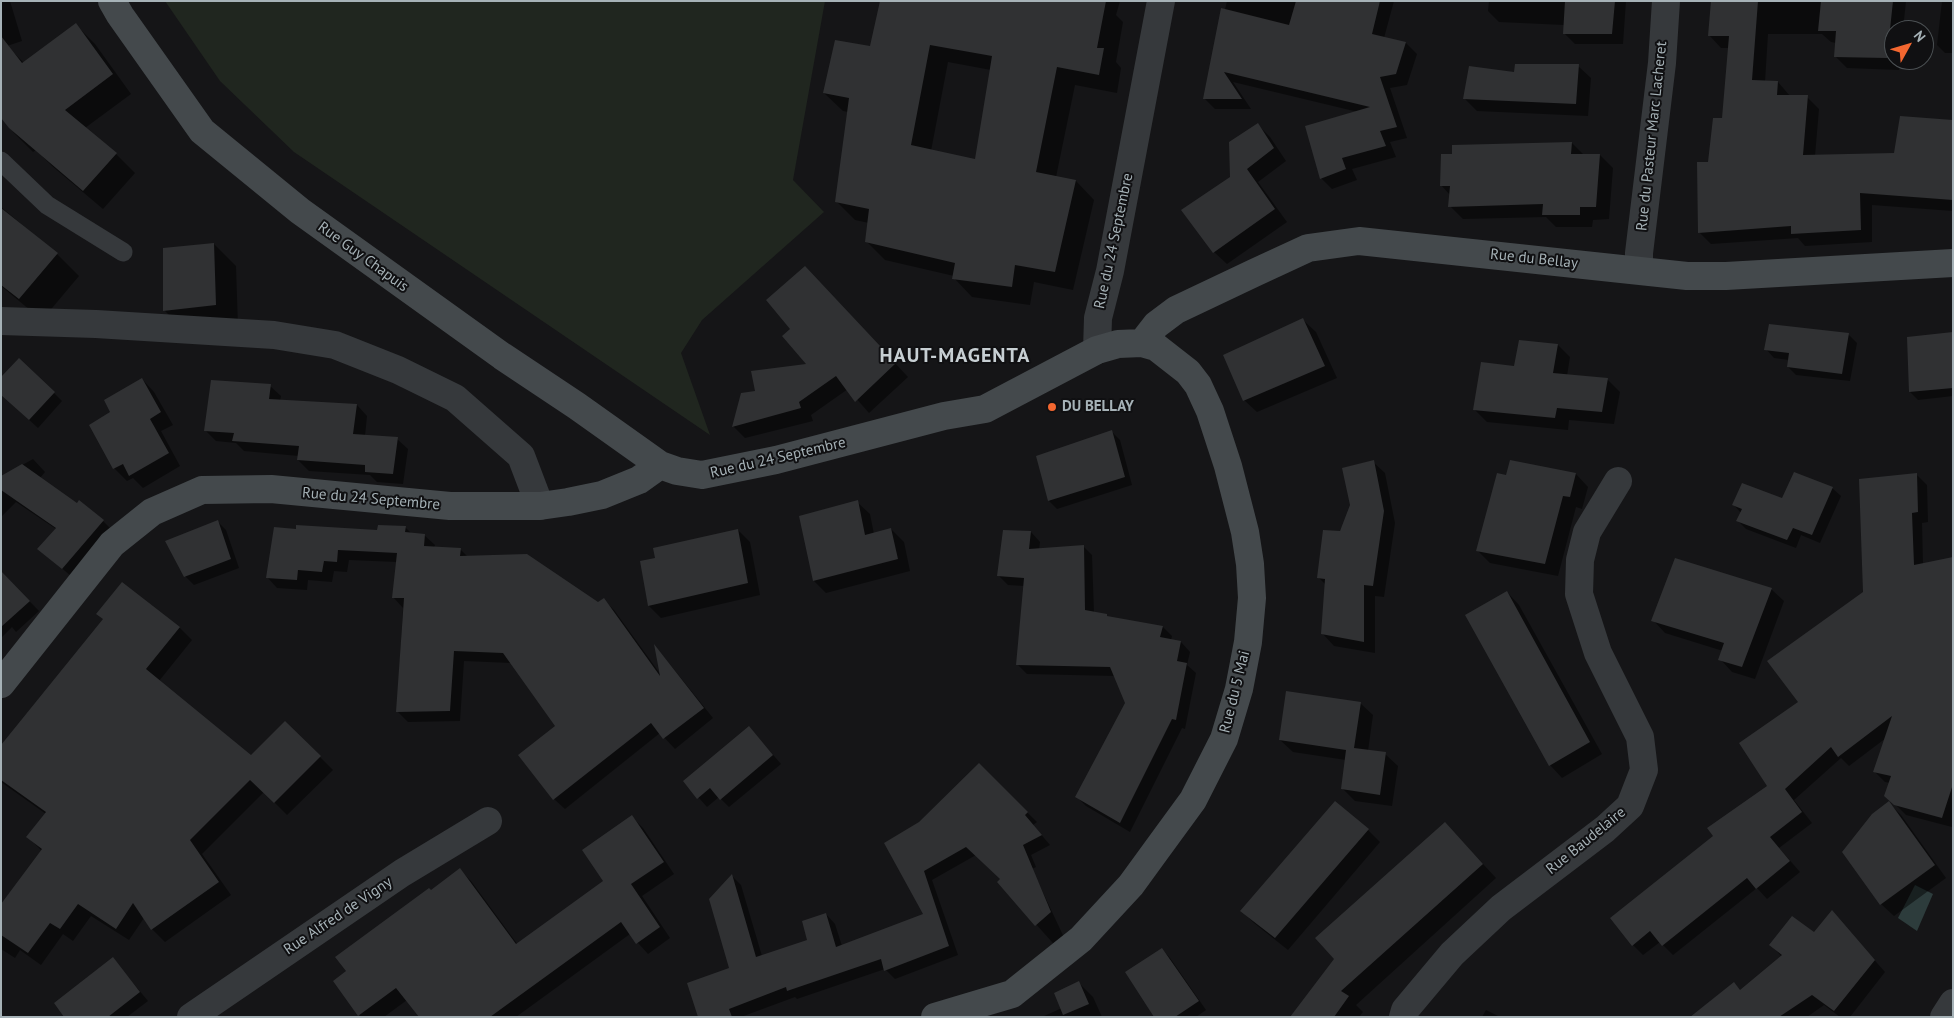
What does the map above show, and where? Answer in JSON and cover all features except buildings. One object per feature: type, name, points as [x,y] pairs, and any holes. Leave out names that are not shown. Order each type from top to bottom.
[{"type":"main road","name":"Rue Guy Chapuis","points":[[112,1],[202,131],[300,211],[502,356],[660,464]]},
{"type":"main road","name":"Rue du Bellay","points":[[1142,342],[1156,325],[1176,310],[1308,248],[1359,241],[1687,276],[1726,276],[1953,263]]},
{"type":"main road","points":[[1097,350],[1118,344],[1142,342]]},
{"type":"main road","name":"Rue du 5 Mai","points":[[935,1017],[1012,994],[1081,939],[1119,899],[1136,879],[1193,800],[1224,739],[1240,689],[1248,642],[1252,598],[1250,564],[1245,532],[1228,466],[1210,411],[1198,385],[1188,372],[1166,354],[1156,347],[1142,342]]},
{"type":"main road","name":"Rue du 24 Septembre","points":[[1,684],[112,544],[152,512],[202,490],[272,489],[450,506],[540,506],[568,502],[602,494],[639,480],[660,464],[677,472],[702,475],[795,455],[944,416],[985,409],[1097,350]]},
{"type":"street","name":"Rue du 24 Septembre","points":[[1097,350],[1098,318],[1110,271],[1161,1]]},
{"type":"street","name":"Rue du Pasteur Marc Lacheret","points":[[1639,270],[1640,244],[1662,63],[1666,1]]},
{"type":"street","points":[[1,321],[96,324],[274,335],[335,344],[398,370],[455,398],[521,456],[540,506]]},
{"type":"street","name":"Rue Baudelaire","points":[[1403,1017],[1405,1010],[1452,954],[1494,914],[1605,829],[1630,806],[1644,770],[1640,737],[1598,653],[1579,594],[1580,560],[1586,532],[1618,481]]},
{"type":"street","name":"Rue Alfred de Vigny","points":[[191,1017],[402,873],[488,821]]},
{"type":"street","points":[[1944,1017],[1953,1003]]},
{"type":"lane","points":[[1,162],[47,205],[123,252]]},
{"type":"shaded area","points":[[165,1],[825,1],[793,180],[824,212],[702,320],[681,353],[710,435],[294,152],[220,81]]},
{"type":"shaded area","points":[[1915,885],[1933,894],[1917,931],[1898,918]]},
{"type":"place","name":"DU BELLAY","points":[[1052,407]]},
{"type":"district","name":"HAUT-MAGENTA","points":[[955,356]]}]
